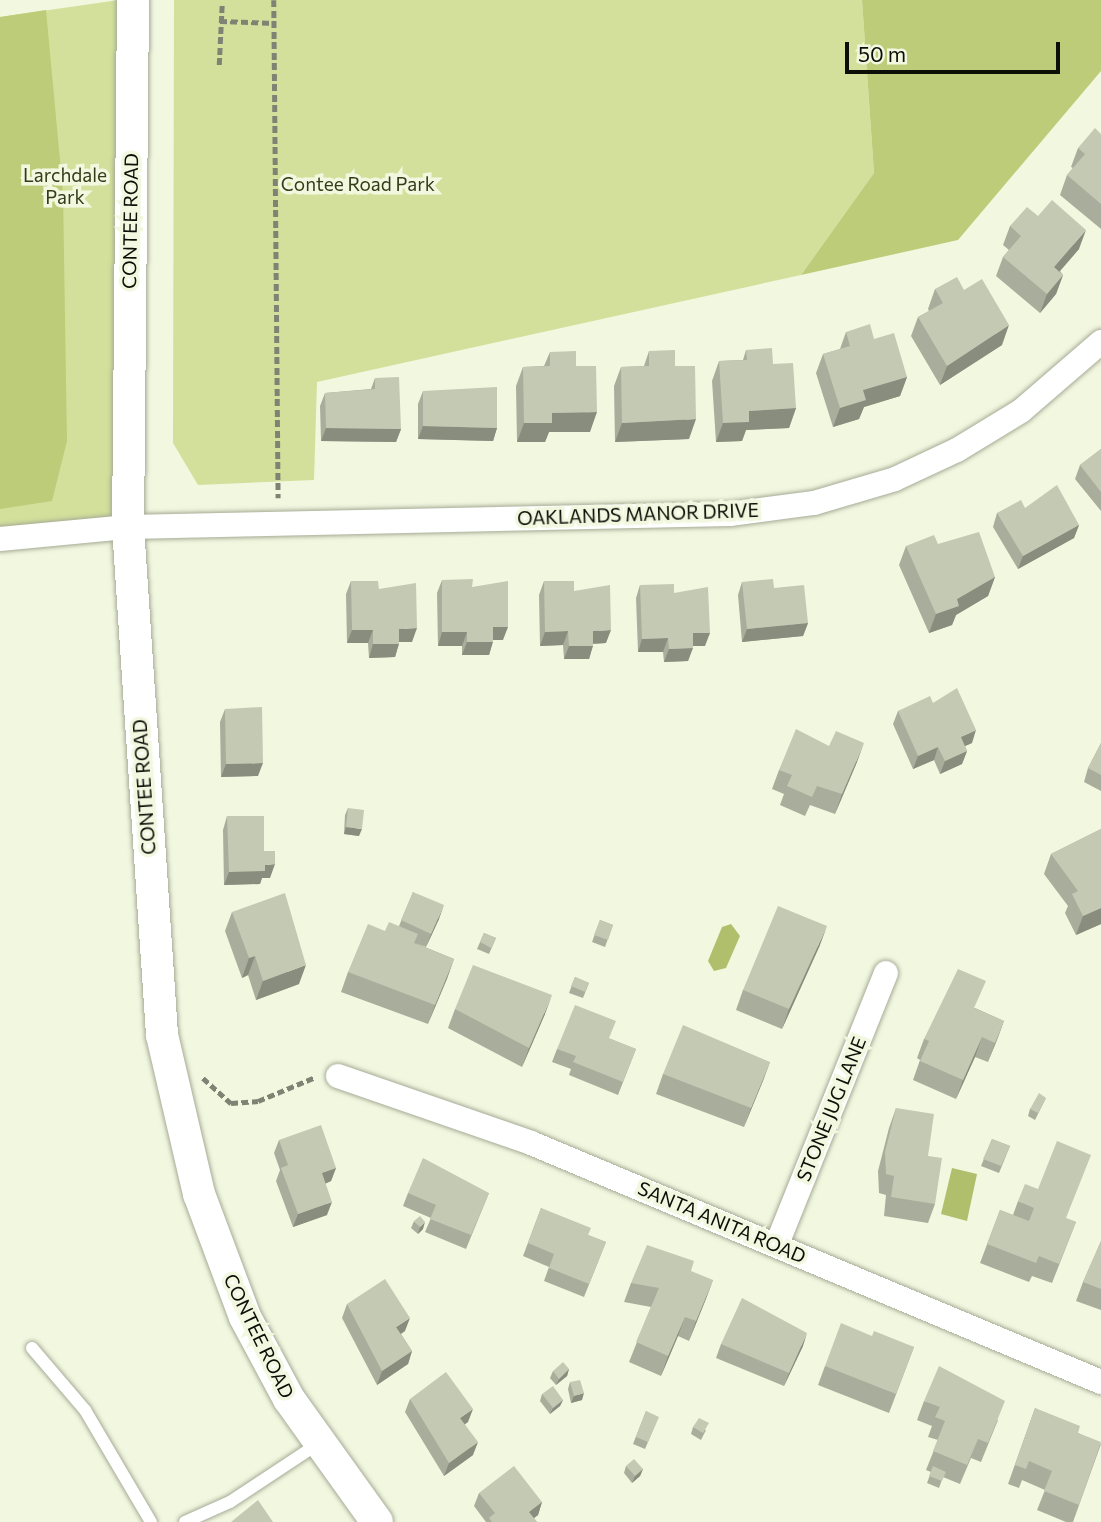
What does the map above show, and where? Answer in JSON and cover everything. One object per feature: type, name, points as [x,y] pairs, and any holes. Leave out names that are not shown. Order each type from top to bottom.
[{"type":"street","name":"CONTEE ROAD","points":[[133,0],[128,527],[153,968],[173,1097],[230,1282],[264,1355],[319,1443],[377,1522]]},
{"type":"street","name":"OAKLANDS MANOR DRIVE","points":[[0,539],[128,527],[730,513],[814,503],[895,479],[957,450],[1021,411],[1101,342]]},
{"type":"street","name":"STONE JUG LANE","points":[[776,1244],[886,973]]},
{"type":"street","name":"SANTA ANITA ROAD","points":[[338,1076],[467,1118],[776,1244],[1101,1382]]},
{"type":"lane","points":[[32,1348],[85,1410],[151,1522]]},
{"type":"lane","points":[[185,1522],[230,1502],[319,1443]]},
{"type":"path","points":[[274,0],[278,524]]},
{"type":"path","points":[[219,65],[222,4]]},
{"type":"path","points":[[220,21],[274,23]]},
{"type":"path","points":[[198,1073],[231,1103],[258,1101],[316,1076],[338,1076]]},
{"type":"green space","name":"Larchdale Park","points":[[119,0],[128,527],[0,539],[0,17]]},
{"type":"green space","name":"Contee Road Park","points":[[174,0],[862,0],[874,173],[801,275],[317,382],[314,480],[198,485],[173,443]]},
{"type":"shaded area","points":[[862,0],[1101,0],[1101,71],[958,240],[801,275],[874,173]]},
{"type":"shaded area","points":[[46,10],[63,192],[67,441],[52,501],[0,509],[0,17]]},
{"type":"shaded area","points":[[731,924],[740,936],[726,968],[714,971],[708,961],[722,927]]},
{"type":"shaded area","points":[[952,1168],[977,1174],[967,1221],[941,1214]]},
{"type":"building","points":[[1095,128],[1101,134],[1101,204],[1067,175],[1085,154],[1078,148]]},
{"type":"building","points":[[1052,200],[1086,230],[1054,267],[1063,275],[1047,294],[1003,257],[1021,236],[1010,226],[1027,207],[1038,216]]},
{"type":"building","points":[[957,277],[964,290],[982,279],[1009,325],[947,366],[918,317],[943,303],[935,289]]},
{"type":"building","points":[[870,324],[874,339],[894,333],[907,377],[863,390],[866,400],[840,408],[823,354],[850,346],[846,332]]},
{"type":"building","points":[[772,348],[773,364],[793,363],[796,408],[749,411],[749,422],[723,423],[719,361],[747,360],[746,350]]},
{"type":"building","points":[[675,350],[675,366],[695,366],[696,419],[622,423],[621,367],[649,366],[649,351]]},
{"type":"building","points":[[576,351],[576,366],[596,366],[597,412],[552,413],[552,423],[524,423],[523,367],[550,366],[550,352]]},
{"type":"building","points":[[399,377],[401,429],[326,428],[325,393],[375,389],[375,378]]},
{"type":"building","points":[[497,387],[497,428],[423,426],[423,391]]},
{"type":"building","points":[[1101,449],[1101,492],[1080,465]]},
{"type":"building","points":[[1057,485],[1079,525],[1023,556],[997,513],[1021,500],[1025,508]]},
{"type":"building","points":[[979,532],[995,577],[957,599],[959,606],[936,614],[906,546],[934,535],[938,544]]},
{"type":"building","points":[[473,579],[472,587],[508,581],[508,627],[493,627],[493,642],[467,642],[467,632],[442,632],[442,580]]},
{"type":"building","points":[[773,579],[774,588],[804,585],[808,623],[747,629],[742,582]]},
{"type":"building","points":[[351,581],[378,581],[379,589],[416,583],[417,628],[399,629],[399,644],[373,644],[373,630],[352,630]]},
{"type":"building","points":[[544,581],[574,581],[574,591],[610,585],[611,630],[593,631],[593,646],[569,646],[568,631],[545,632]]},
{"type":"building","points":[[674,584],[674,593],[708,587],[710,633],[693,633],[693,648],[669,649],[668,638],[642,639],[640,585]]},
{"type":"building","points":[[957,688],[976,730],[961,737],[967,751],[945,761],[938,747],[918,756],[898,711],[930,696],[933,703]]},
{"type":"building","points":[[262,707],[263,763],[226,764],[225,709]]},
{"type":"building","points":[[796,729],[829,746],[836,731],[864,743],[842,794],[817,786],[812,797],[787,786],[792,775],[779,770]]},
{"type":"building","points":[[1101,743],[1101,775],[1088,768]]},
{"type":"building","points":[[348,808],[364,810],[362,829],[346,827]]},
{"type":"building","points":[[227,816],[264,816],[264,851],[275,851],[275,864],[265,865],[265,871],[229,872]]},
{"type":"building","points":[[1101,829],[1101,908],[1083,916],[1072,894],[1078,891],[1051,854]]},
{"type":"building","points":[[413,892],[444,905],[431,934],[401,920]]},
{"type":"building","points":[[285,893],[306,965],[263,981],[255,956],[249,958],[232,912]]},
{"type":"building","points":[[778,906],[827,926],[789,1009],[743,990]]},
{"type":"building","points":[[600,920],[613,925],[608,940],[594,935]]},
{"type":"building","points":[[389,922],[418,934],[414,943],[454,959],[435,1005],[348,972],[368,924],[385,931]]},
{"type":"building","points":[[484,933],[496,938],[491,948],[480,942]]},
{"type":"building","points":[[473,965],[552,995],[529,1048],[455,1009]]},
{"type":"building","points":[[958,969],[986,981],[974,1008],[1004,1021],[995,1043],[982,1037],[963,1080],[920,1061],[929,1041],[924,1039]]},
{"type":"building","points":[[575,977],[589,983],[585,992],[571,986]]},
{"type":"building","points":[[575,1005],[616,1021],[609,1038],[636,1049],[623,1082],[573,1062],[576,1056],[557,1049]]},
{"type":"building","points":[[683,1025],[770,1062],[751,1108],[663,1074]]},
{"type":"building","points":[[1039,1093],[1046,1098],[1038,1113],[1030,1109]]},
{"type":"building","points":[[896,1108],[934,1114],[928,1156],[942,1158],[935,1204],[891,1197],[894,1176],[886,1174],[885,1152]]},
{"type":"building","points":[[321,1125],[336,1168],[322,1173],[332,1202],[298,1214],[281,1168],[288,1165],[279,1140]]},
{"type":"building","points":[[992,1139],[1010,1146],[1001,1166],[983,1159]]},
{"type":"building","points":[[1057,1141],[1091,1155],[1066,1218],[1076,1222],[1059,1264],[1039,1256],[1036,1263],[987,1244],[1000,1210],[1029,1221],[1034,1208],[1018,1201],[1025,1184],[1038,1189]]},
{"type":"building","points":[[423,1158],[489,1193],[471,1235],[430,1219],[436,1205],[408,1193]]},
{"type":"building","points":[[541,1208],[591,1228],[588,1235],[606,1242],[589,1284],[549,1268],[554,1254],[528,1243]]},
{"type":"building","points":[[420,1216],[425,1222],[420,1227],[414,1221]]},
{"type":"building","points":[[1101,1241],[1101,1289],[1083,1282]]},
{"type":"building","points":[[647,1245],[694,1261],[691,1271],[713,1280],[696,1321],[685,1317],[668,1356],[636,1342],[659,1288],[631,1283]]},
{"type":"building","points":[[385,1279],[410,1318],[396,1327],[412,1351],[382,1371],[347,1304]]},
{"type":"building","points":[[742,1298],[807,1333],[789,1373],[721,1344]]},
{"type":"building","points":[[841,1323],[872,1336],[874,1331],[914,1347],[896,1394],[825,1366]]},
{"type":"building","points":[[563,1362],[569,1369],[559,1379],[553,1371]]},
{"type":"building","points":[[939,1366],[1005,1401],[988,1443],[978,1439],[967,1465],[933,1451],[945,1421],[935,1417],[940,1407],[924,1401]]},
{"type":"building","points":[[446,1372],[473,1409],[460,1418],[478,1442],[449,1463],[410,1399]]},
{"type":"building","points":[[580,1380],[584,1393],[574,1396],[570,1382]]},
{"type":"building","points":[[553,1386],[563,1400],[553,1408],[542,1394]]},
{"type":"building","points":[[1035,1408],[1080,1426],[1078,1433],[1101,1442],[1079,1505],[1044,1491],[1052,1471],[1029,1461],[1026,1469],[1015,1465]]},
{"type":"building","points":[[646,1411],[659,1417],[648,1442],[636,1437]]},
{"type":"building","points":[[699,1418],[709,1423],[703,1433],[693,1427]]},
{"type":"building","points":[[634,1459],[643,1469],[635,1476],[626,1466]]},
{"type":"building","points":[[514,1466],[542,1502],[529,1512],[537,1522],[492,1522],[489,1518],[495,1513],[479,1493]]},
{"type":"building","points":[[933,1466],[946,1472],[942,1481],[929,1476]]},
{"type":"building","points":[[258,1500],[273,1522],[231,1522]]}]
